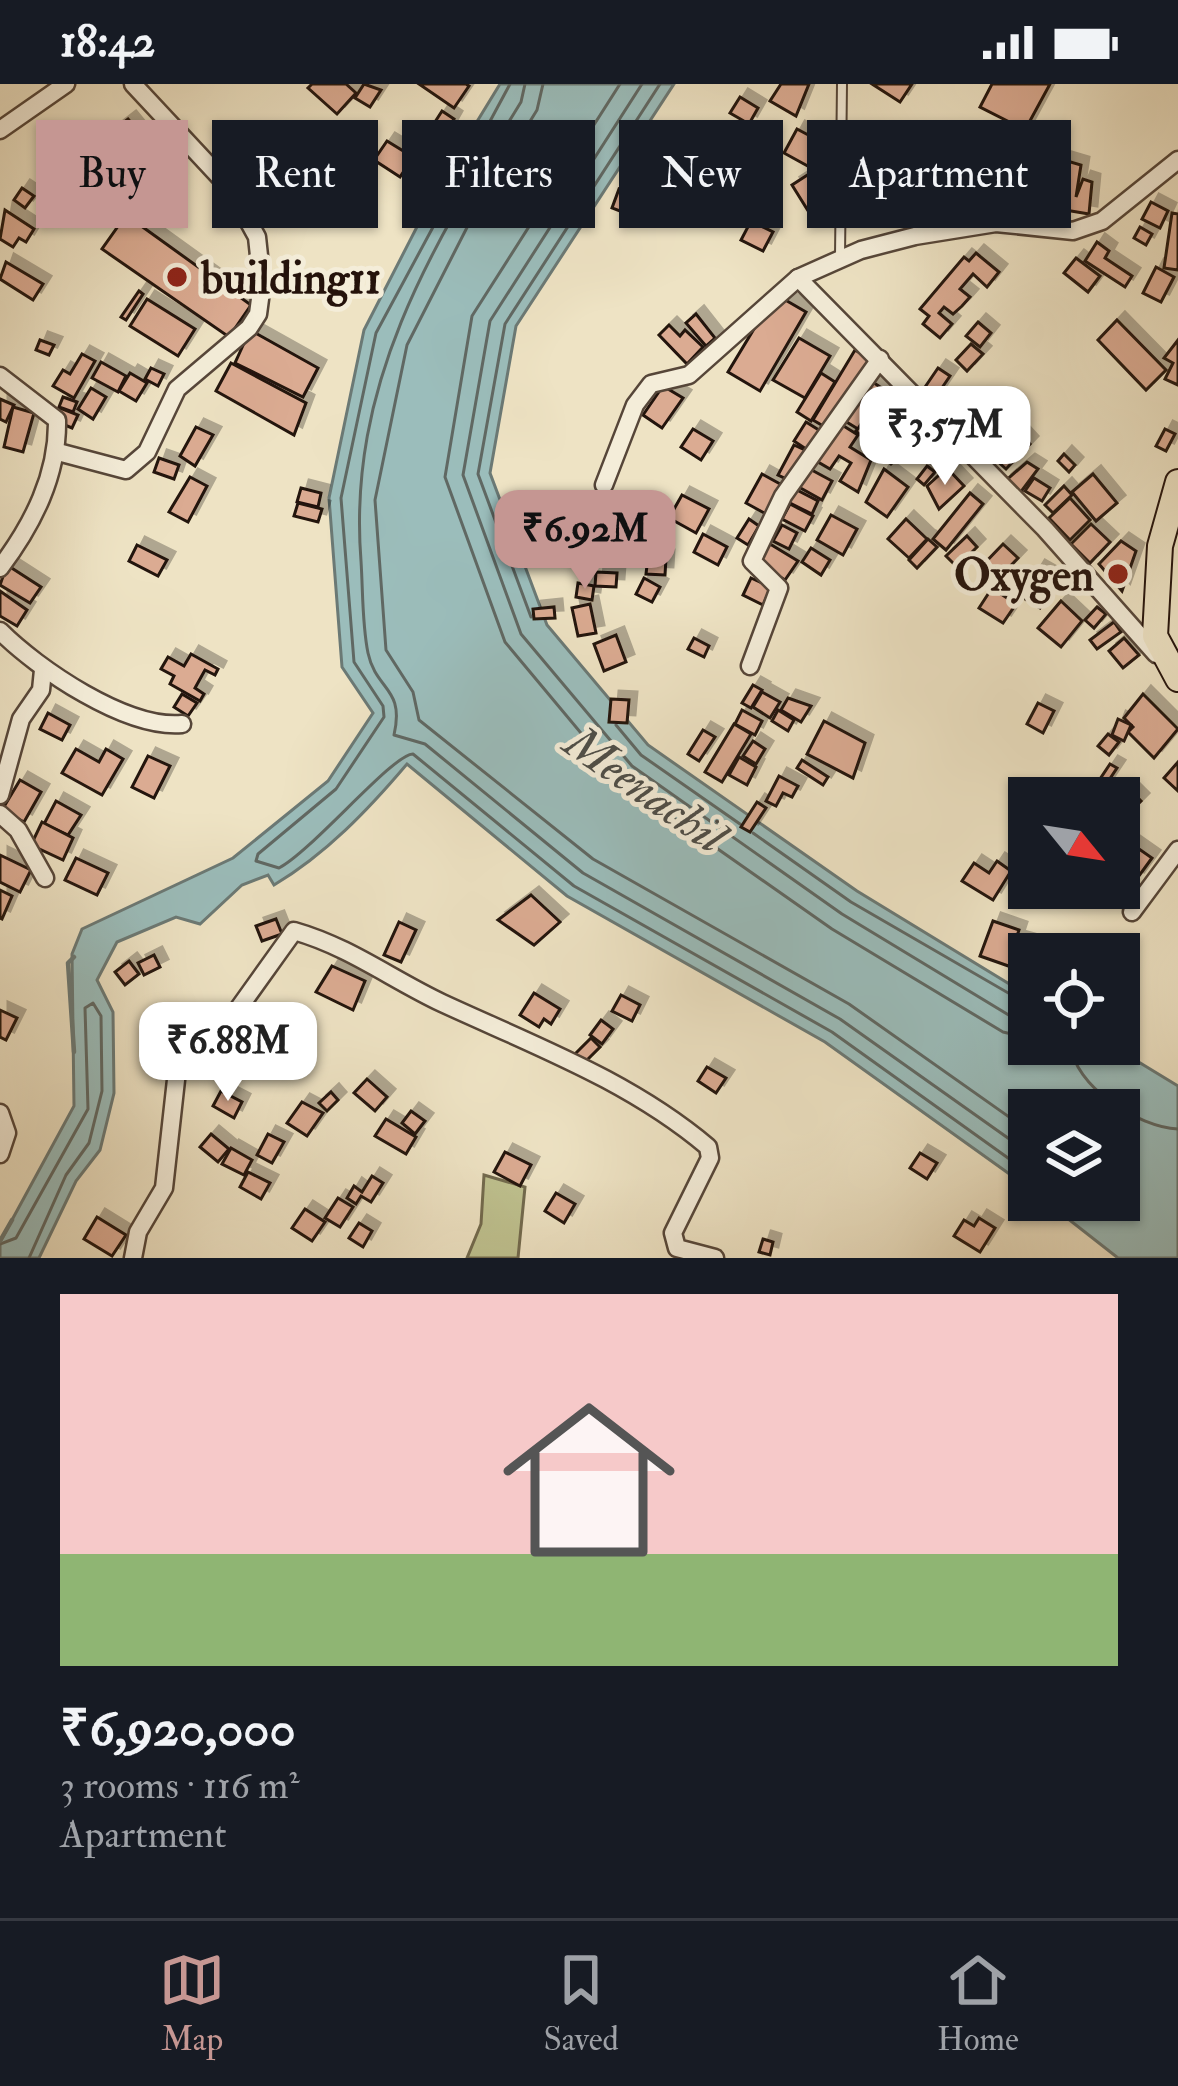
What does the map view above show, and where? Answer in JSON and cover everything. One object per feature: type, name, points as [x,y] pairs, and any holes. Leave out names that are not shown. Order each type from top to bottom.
[{"type":"main road","points":[[1177,678],[1155,636],[1178,482]]},
{"type":"street","points":[[0,130],[66,84]]},
{"type":"street","points":[[58,452],[126,470],[147,452],[177,389],[249,328],[261,301],[257,237],[230,188],[133,84]]},
{"type":"street","points":[[604,485],[635,405],[651,384],[688,375],[798,278],[840,258],[915,236],[996,223],[1073,231],[1102,221],[1178,160]]},
{"type":"street","points":[[798,278],[1045,529],[1177,678]]},
{"type":"street","points":[[749,666],[779,588],[752,561],[783,496],[880,358]]},
{"type":"street","points":[[0,376],[57,420],[58,452],[40,505],[0,568]]},
{"type":"street","points":[[0,631],[43,670],[119,709],[164,726],[182,724]]},
{"type":"street","points":[[0,795],[21,719],[41,690],[43,670]]},
{"type":"street","points":[[0,814],[18,830],[45,878]]},
{"type":"street","points":[[1132,912],[1178,850]]},
{"type":"street","points":[[134,1258],[138,1232],[164,1188],[177,1072],[236,1012],[294,932],[342,945],[438,1001],[656,1102],[708,1147],[710,1157],[673,1233],[677,1248],[715,1258]]},
{"type":"street","points":[[0,1114],[7,1133],[0,1154]]},
{"type":"lane","points":[[840,258],[842,84]]},
{"type":"green space","points":[[484,1175],[525,1187],[518,1258],[467,1258],[481,1224]]},
{"type":"water","points":[[500,84],[674,84],[650,120],[619,120],[619,168],[595,205],[595,120],[478,120]]},
{"type":"water","name":"Meenachil","points":[[416,228],[580,228],[516,326],[490,473],[547,625],[648,745],[857,891],[1008,983],[1008,1065],[1140,1063],[1178,1086],[1178,1258],[1118,1258],[1071,1221],[1140,1221],[1140,1089],[1008,1089],[1008,1173],[825,1042],[567,896],[407,764],[345,830],[274,885],[268,875],[242,885],[200,924],[176,917],[117,942],[97,980],[113,1012],[114,1093],[100,1150],[76,1181],[39,1258],[0,1258],[0,1242],[74,1106],[72,954],[82,929],[233,858],[328,781],[373,713],[342,667],[329,498],[364,330]]},
{"type":"building","points":[[346,84],[356,93],[337,114],[308,88]]},
{"type":"building","points":[[364,84],[381,90],[370,107],[355,98]]},
{"type":"building","points":[[419,84],[466,84],[469,86],[454,108]]},
{"type":"building","points":[[781,84],[809,84],[796,116],[770,101]]},
{"type":"building","points":[[872,84],[912,84],[900,102]]},
{"type":"building","points":[[992,84],[1050,84],[1030,120],[1005,120],[980,107]]},
{"type":"building","points":[[740,97],[758,108],[751,120],[730,113]]},
{"type":"building","points":[[797,129],[807,134],[807,166],[784,153]]},
{"type":"building","points":[[387,141],[402,150],[400,177],[378,163]]},
{"type":"building","points":[[1071,162],[1081,165],[1076,197],[1083,179],[1092,182],[1089,214],[1071,211]]},
{"type":"building","points":[[807,175],[807,209],[792,185]]},
{"type":"building","points":[[22,188],[34,196],[25,208],[14,200]]},
{"type":"building","points":[[1151,202],[1168,211],[1160,228],[1142,219]]},
{"type":"building","points":[[5,210],[34,229],[26,242],[19,238],[13,247],[0,239]]},
{"type":"building","points":[[1172,213],[1178,214],[1178,270],[1164,268]]},
{"type":"building","points":[[1140,227],[1152,234],[1146,245],[1134,238]]},
{"type":"building","name":"building11","points":[[117,228],[144,228],[251,305],[229,337],[102,249]]},
{"type":"building","points":[[747,228],[773,232],[763,251],[741,240]]},
{"type":"building","points":[[1097,242],[1109,251],[1105,258],[1132,276],[1125,287],[1085,261]]},
{"type":"building","points":[[976,253],[999,272],[987,287],[973,274],[960,289],[970,297],[953,314],[944,307],[939,313],[952,324],[940,338],[923,324],[929,316],[920,309],[964,257],[969,261]]},
{"type":"building","points":[[1076,258],[1100,276],[1088,292],[1064,273]]},
{"type":"building","points":[[6,262],[43,284],[33,300],[0,279]]},
{"type":"building","points":[[1156,267],[1174,277],[1161,302],[1143,293]]},
{"type":"building","points":[[139,291],[143,294],[126,320],[121,317]]},
{"type":"building","points":[[775,294],[806,312],[760,391],[728,372]]},
{"type":"building","points":[[147,299],[195,329],[178,356],[130,326]]},
{"type":"building","points":[[696,314],[715,338],[706,346],[686,323]]},
{"type":"building","points":[[1117,320],[1166,370],[1146,390],[1098,340]]},
{"type":"building","points":[[978,322],[991,333],[980,347],[966,336]]},
{"type":"building","points":[[669,325],[680,336],[685,330],[703,347],[687,364],[659,335]]},
{"type":"building","points":[[250,330],[318,368],[303,397],[235,363]]},
{"type":"building","points":[[799,338],[830,356],[805,398],[773,380]]},
{"type":"building","points":[[40,340],[54,345],[49,355],[36,350]]},
{"type":"building","points":[[1178,340],[1178,385],[1165,379],[1173,363],[1164,358]]},
{"type":"building","points":[[971,344],[983,354],[967,371],[956,360]]},
{"type":"building","points":[[855,350],[872,360],[830,430],[813,420]]},
{"type":"building","points":[[82,354],[95,361],[74,398],[53,386],[63,370],[70,374]]},
{"type":"building","points":[[101,362],[126,376],[118,392],[92,378]]},
{"type":"building","points":[[231,363],[306,403],[294,435],[216,391]]},
{"type":"building","points":[[151,368],[164,374],[158,386],[145,379]]},
{"type":"building","points":[[938,368],[950,376],[935,398],[923,390]]},
{"type":"building","points":[[130,373],[147,383],[136,401],[119,391]]},
{"type":"building","points":[[821,373],[835,382],[811,421],[797,412]]},
{"type":"building","points":[[871,381],[897,398],[882,421],[868,412],[858,429],[845,421]]},
{"type":"building","points":[[663,386],[683,398],[662,428],[643,415]]},
{"type":"building","points":[[91,388],[106,397],[93,419],[78,409]]},
{"type":"building","points":[[63,397],[77,402],[73,412],[59,407]]},
{"type":"building","points":[[0,399],[14,405],[6,422],[0,419]]},
{"type":"building","points":[[13,407],[34,413],[23,452],[4,447]]},
{"type":"building","points":[[60,408],[78,415],[72,428],[55,421]]},
{"type":"building","points":[[903,418],[920,435],[891,464],[874,447]]},
{"type":"building","points":[[806,422],[822,432],[809,451],[794,441]]},
{"type":"building","points":[[864,422],[874,430],[866,440],[856,431]]},
{"type":"building","points":[[842,425],[858,435],[850,447],[871,460],[858,492],[840,481],[851,463],[839,456],[830,469],[813,459]]},
{"type":"building","points":[[196,427],[213,435],[195,466],[180,456]]},
{"type":"building","points":[[693,429],[713,441],[701,460],[681,447]]},
{"type":"building","points":[[1165,429],[1175,434],[1166,451],[1156,446]]},
{"type":"building","points":[[1019,432],[1030,444],[1006,469],[994,458]]},
{"type":"building","points":[[794,445],[807,451],[791,481],[778,475]]},
{"type":"building","points":[[1064,454],[1075,465],[1069,472],[1058,461]]},
{"type":"building","points":[[159,458],[179,465],[174,479],[154,472]]},
{"type":"building","points":[[1027,462],[1038,469],[1020,493],[1004,482]]},
{"type":"building","points":[[927,466],[935,472],[924,485],[917,479]]},
{"type":"building","points":[[808,468],[832,481],[822,500],[797,486]]},
{"type":"building","points":[[947,468],[964,486],[939,509],[927,486]]},
{"type":"building","points":[[884,469],[908,487],[887,517],[866,502]]},
{"type":"building","points":[[762,474],[782,485],[766,514],[746,503]]},
{"type":"building","points":[[1093,474],[1117,503],[1096,521],[1072,492]]},
{"type":"building","points":[[190,477],[207,486],[188,522],[169,512]]},
{"type":"building","points":[[1034,478],[1050,488],[1042,501],[1025,491]]},
{"type":"building","points":[[1064,486],[1072,495],[1053,513],[1045,505]]},
{"type":"building","points":[[301,488],[321,493],[318,507],[297,502]]},
{"type":"building","points":[[793,488],[818,501],[812,514],[786,501]]},
{"type":"building","points":[[970,493],[983,504],[946,550],[933,539]]},
{"type":"building","points":[[682,495],[709,509],[696,533],[669,518]]},
{"type":"building","points":[[1070,498],[1090,520],[1070,540],[1049,518]]},
{"type":"building","points":[[298,503],[322,509],[318,522],[294,516]]},
{"type":"building","points":[[790,504],[813,516],[805,531],[782,519]]},
{"type":"building","points":[[831,515],[857,529],[843,555],[817,540]]},
{"type":"building","points":[[749,519],[759,526],[748,545],[737,538]]},
{"type":"building","points":[[906,519],[927,539],[909,558],[888,539]]},
{"type":"building","points":[[1091,524],[1110,542],[1090,563],[1071,544]]},
{"type":"building","points":[[782,525],[797,533],[789,549],[773,541]]},
{"type":"building","points":[[703,534],[727,547],[718,565],[694,552]]},
{"type":"building","points":[[967,536],[977,547],[957,567],[946,556]]},
{"type":"building","points":[[928,539],[937,547],[917,568],[909,560]]},
{"type":"building","name":"Oxygen","points":[[1121,541],[1136,551],[1122,591],[1099,564]]},
{"type":"building","points":[[770,544],[798,561],[785,580],[758,563]]},
{"type":"building","points":[[1003,544],[1018,558],[996,581],[981,567]]},
{"type":"building","points":[[137,545],[167,560],[158,576],[129,561]]},
{"type":"building","points":[[811,548],[830,560],[821,575],[802,562]]},
{"type":"building","points":[[648,557],[666,558],[665,575],[646,574]]},
{"type":"building","points":[[7,565],[41,587],[30,603],[0,585]]},
{"type":"building","points":[[1037,568],[1058,580],[1040,608],[1020,596]]},
{"type":"building","points":[[596,572],[617,573],[616,587],[595,586]]},
{"type":"building","points":[[644,578],[660,587],[652,602],[636,594]]},
{"type":"building","points":[[751,578],[771,587],[763,605],[743,595]]},
{"type":"building","points":[[578,583],[594,586],[592,600],[576,597]]},
{"type":"building","points":[[992,588],[1016,604],[1003,623],[979,608]]},
{"type":"building","points":[[0,591],[27,610],[17,626],[0,616]]},
{"type":"building","points":[[1061,601],[1082,621],[1061,647],[1038,628]]},
{"type":"building","points":[[590,604],[596,633],[578,636],[572,608]]},
{"type":"building","points":[[554,607],[555,618],[534,619],[533,609]]},
{"type":"building","points":[[1097,607],[1106,614],[1094,628],[1085,620]]},
{"type":"building","points":[[1114,622],[1121,632],[1097,649],[1090,640]]},
{"type":"building","points":[[616,635],[626,662],[604,671],[594,644]]},
{"type":"building","points":[[694,638],[709,646],[704,657],[688,649]]},
{"type":"building","points":[[1124,638],[1139,655],[1123,668],[1109,651]]},
{"type":"building","points":[[191,654],[218,669],[215,675],[205,670],[195,688],[204,694],[200,701],[170,684],[174,676],[161,669],[168,657],[184,666]]},
{"type":"building","points":[[753,685],[762,690],[751,708],[742,703]]},
{"type":"building","points":[[762,692],[780,702],[770,718],[753,707]]},
{"type":"building","points":[[182,694],[197,703],[188,716],[174,707]]},
{"type":"building","points":[[1143,694],[1178,729],[1154,758],[1128,732],[1133,727],[1124,718]]},
{"type":"building","points":[[788,698],[811,706],[801,722],[781,710]]},
{"type":"building","points":[[611,699],[629,700],[627,723],[609,722]]},
{"type":"building","points":[[1038,703],[1054,711],[1043,733],[1027,724]]},
{"type":"building","points":[[742,710],[762,721],[755,735],[735,724]]},
{"type":"building","points":[[778,710],[794,720],[788,731],[772,721]]},
{"type":"building","points":[[48,713],[70,725],[62,740],[40,729]]},
{"type":"building","points":[[1118,719],[1131,725],[1124,741],[1112,735]]},
{"type":"building","points":[[824,721],[865,743],[853,778],[807,754]]},
{"type":"building","points":[[734,724],[751,734],[722,782],[705,772]]},
{"type":"building","points":[[703,730],[715,737],[699,761],[688,754]]},
{"type":"building","points":[[1108,734],[1119,742],[1109,755],[1098,746]]},
{"type":"building","points":[[753,741],[765,749],[756,764],[743,756]]},
{"type":"building","points":[[76,749],[99,762],[106,749],[123,759],[102,795],[62,773]]},
{"type":"building","points":[[148,756],[170,766],[154,798],[132,787]]},
{"type":"building","points":[[739,757],[756,767],[747,785],[729,775]]},
{"type":"building","points":[[802,760],[828,777],[823,785],[797,768]]},
{"type":"building","points":[[1178,762],[1178,791],[1164,778]]},
{"type":"building","points":[[1110,764],[1117,768],[1111,777],[1101,777]]},
{"type":"building","points":[[779,776],[798,786],[792,797],[783,793],[776,806],[766,801]]},
{"type":"building","points":[[20,780],[41,792],[24,822],[2,810]]},
{"type":"building","points":[[56,801],[81,815],[68,835],[44,824]]},
{"type":"building","points":[[757,802],[766,808],[750,832],[741,827]]},
{"type":"building","points":[[42,822],[73,838],[63,860],[31,845]]},
{"type":"building","points":[[1140,850],[1152,858],[1140,874]]},
{"type":"building","points":[[0,855],[31,870],[20,892],[0,882]]},
{"type":"building","points":[[76,858],[108,873],[97,895],[65,880]]},
{"type":"building","points":[[997,861],[1008,869],[993,900],[962,881],[974,863],[989,873]]},
{"type":"building","points":[[0,890],[12,896],[2,919],[0,918]]},
{"type":"building","points":[[531,895],[560,922],[534,945],[498,920]]},
{"type":"building","points":[[276,919],[282,934],[262,941],[256,926]]},
{"type":"building","points":[[993,921],[1019,930],[1008,933],[1008,966],[980,956]]},
{"type":"building","points":[[399,922],[416,930],[401,962],[384,955]]},
{"type":"building","points":[[154,955],[160,967],[144,975],[138,963]]},
{"type":"building","points":[[129,961],[139,974],[125,985],[115,972]]},
{"type":"building","points":[[332,966],[365,981],[353,1010],[316,992]]},
{"type":"building","points":[[534,993],[560,1009],[551,1024],[544,1019],[539,1027],[520,1015]]},
{"type":"building","points":[[621,995],[640,1005],[632,1021],[612,1011]]},
{"type":"building","points":[[0,1010],[17,1018],[6,1040],[0,1037]]},
{"type":"building","points":[[601,1020],[613,1029],[602,1044],[590,1035]]},
{"type":"building","points":[[591,1038],[600,1047],[582,1065],[573,1056]]},
{"type":"building","points":[[249,1052],[270,1063],[262,1078],[241,1067]]},
{"type":"building","points":[[707,1067],[726,1078],[716,1093],[698,1081]]},
{"type":"building","points":[[367,1079],[387,1097],[375,1111],[354,1093]]},
{"type":"building","points":[[221,1091],[242,1102],[234,1118],[213,1106]]},
{"type":"building","points":[[331,1092],[338,1100],[327,1111],[319,1103]]},
{"type":"building","points":[[302,1102],[323,1113],[307,1136],[287,1123]]},
{"type":"building","points":[[411,1111],[425,1121],[415,1134],[402,1123]]},
{"type":"building","points":[[386,1119],[416,1137],[406,1154],[375,1136]]},
{"type":"building","points":[[211,1134],[229,1149],[218,1162],[200,1147]]},
{"type":"building","points":[[268,1134],[284,1142],[272,1163],[257,1155]]},
{"type":"building","points":[[231,1148],[252,1160],[244,1175],[222,1164]]},
{"type":"building","points":[[505,1152],[531,1165],[520,1186],[494,1172]]},
{"type":"building","points":[[920,1153],[937,1163],[927,1179],[910,1168]]},
{"type":"building","points":[[248,1172],[270,1183],[261,1199],[240,1187]]},
{"type":"building","points":[[372,1176],[383,1183],[371,1202],[361,1196],[356,1204],[347,1198],[354,1186],[362,1192]]},
{"type":"building","points":[[556,1193],[575,1204],[564,1223],[545,1211]]},
{"type":"building","points":[[338,1198],[353,1207],[340,1227],[325,1218]]},
{"type":"building","points":[[305,1209],[325,1222],[312,1241],[292,1228]]},
{"type":"building","points":[[97,1217],[126,1235],[112,1256],[84,1239]]},
{"type":"building","points":[[979,1218],[995,1228],[980,1252],[954,1236],[964,1220],[974,1226]]},
{"type":"building","points":[[359,1223],[372,1231],[363,1247],[349,1238]]},
{"type":"building","points":[[763,1239],[773,1242],[770,1255],[759,1252]]},
{"type":"waterway","points":[[74,957],[68,963],[74,1052]]},
{"type":"waterway","points":[[0,1241],[12,1220]]},
{"type":"place","name":"building11","points":[[177,277]]},
{"type":"place","name":"Oxygen","points":[[1118,574]]}]
